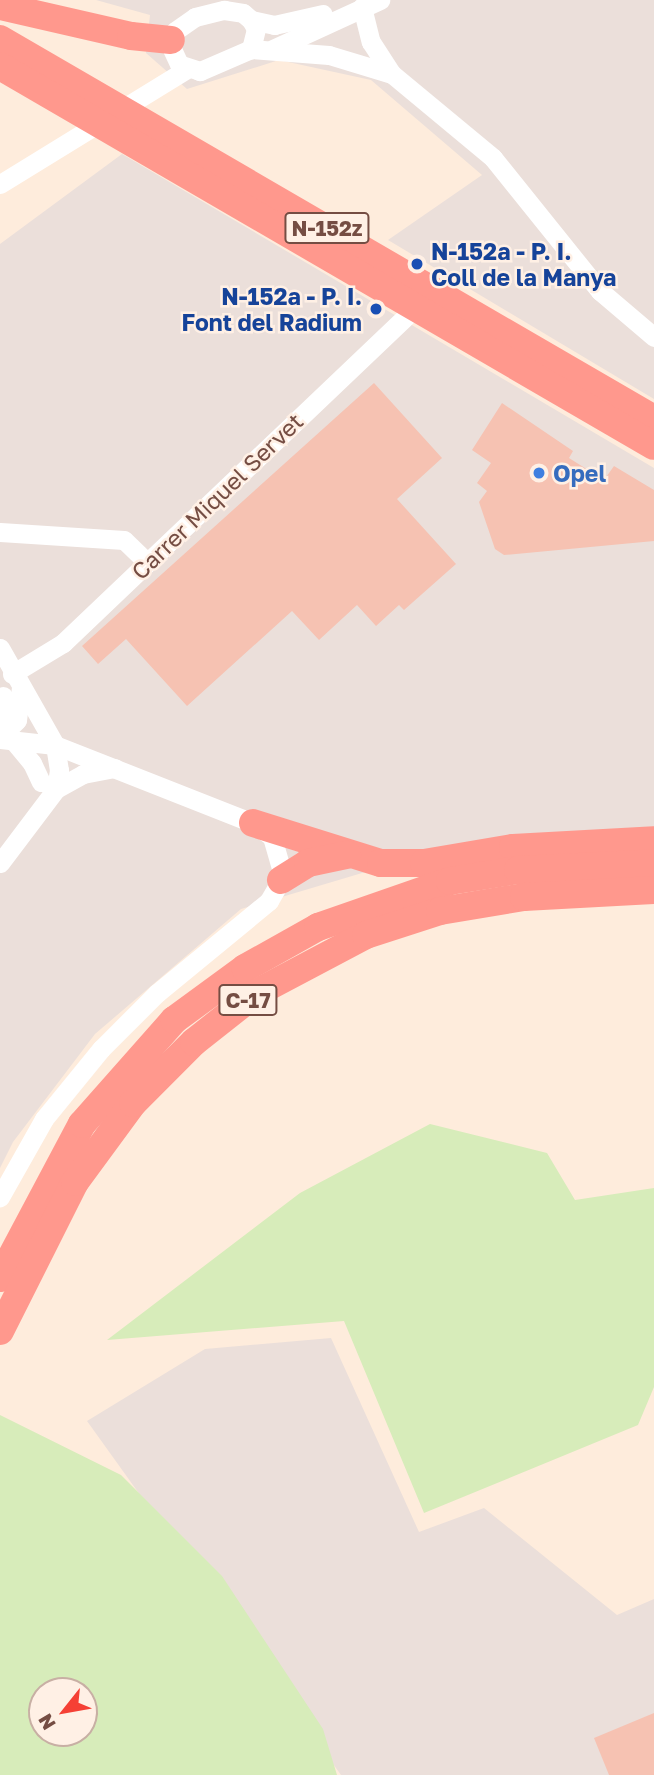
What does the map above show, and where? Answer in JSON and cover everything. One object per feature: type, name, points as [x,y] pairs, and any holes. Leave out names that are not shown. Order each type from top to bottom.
[{"type":"highway","points":[[0,6],[131,36],[171,40]]},
{"type":"highway","name":"N-152z","points":[[0,39],[654,419]]},
{"type":"highway","name":"N-152z","points":[[0,66],[654,446]]},
{"type":"highway","points":[[253,822],[346,855],[380,863],[424,863],[513,848],[654,840]]},
{"type":"highway","points":[[281,880],[308,863],[346,855]]},
{"type":"highway","name":"C-17","points":[[1,1275],[82,1124],[174,1020],[245,968],[317,927],[450,881],[518,870],[654,863]]},
{"type":"highway","name":"C-17","points":[[0,1331],[75,1182],[133,1103],[194,1042],[256,993],[366,935],[440,911],[524,897],[654,890]]},
{"type":"street","points":[[341,15],[274,25],[237,10],[195,9],[175,31],[171,40],[174,56],[187,69],[200,71],[260,50],[371,3],[371,42],[392,74],[493,158],[600,291],[654,337]]},
{"type":"street","points":[[237,10],[257,30],[260,50]]},
{"type":"street","points":[[260,50],[329,55],[392,74]]},
{"type":"street","points":[[0,184],[187,69]]},
{"type":"street","name":"Carrer Miquel Servet","points":[[17,681],[56,649],[415,308]]},
{"type":"street","points":[[0,532],[124,540],[147,562]]},
{"type":"street","points":[[0,648],[55,745],[48,785],[35,813],[0,863]]},
{"type":"street","points":[[17,681],[1,698],[4,737],[32,763],[48,785]]},
{"type":"street","points":[[4,737],[17,720],[17,681]]},
{"type":"street","points":[[0,1197],[44,1119],[101,1049],[157,993],[269,901],[281,880],[277,846],[265,829],[253,822],[55,745],[4,737]]},
{"type":"street","points":[[48,785],[83,774],[119,768]]},
{"type":"shaded area","points":[[96,0],[654,0],[654,399],[388,240],[482,175],[371,80],[279,60],[187,89],[146,53],[150,15]]},
{"type":"shaded area","points":[[122,154],[654,468],[654,833],[409,859],[241,909],[95,1034],[13,1142],[0,1168],[0,244]]},
{"type":"shaded area","points":[[331,1338],[419,1532],[484,1508],[617,1615],[654,1599],[654,1775],[341,1775],[87,1421],[205,1349]]},
{"type":"green space","points":[[430,1124],[547,1153],[575,1200],[654,1188],[654,1387],[638,1425],[424,1513],[344,1321],[107,1340],[300,1193]]},
{"type":"green space","points":[[0,1415],[121,1475],[222,1576],[323,1729],[337,1775],[0,1775]]},
{"type":"building","points":[[374,383],[442,458],[397,499],[456,564],[404,610],[399,605],[376,626],[357,605],[319,640],[292,611],[187,706],[126,639],[98,664],[82,646]]},
{"type":"building","name":"Opel","points":[[502,403],[573,451],[569,458],[604,480],[614,466],[654,490],[654,541],[504,555],[495,549],[479,502],[487,491],[477,483],[491,463],[472,450]]},
{"type":"building","points":[[654,1713],[654,1775],[609,1775],[594,1738]]},
{"type":"place","name":"N-152a - P. I. Coll de la Manya","points":[[417,264]]},
{"type":"place","name":"N-152a - P. I. Font del Radium","points":[[376,309]]},
{"type":"place","name":"Opel","points":[[539,473]]}]
